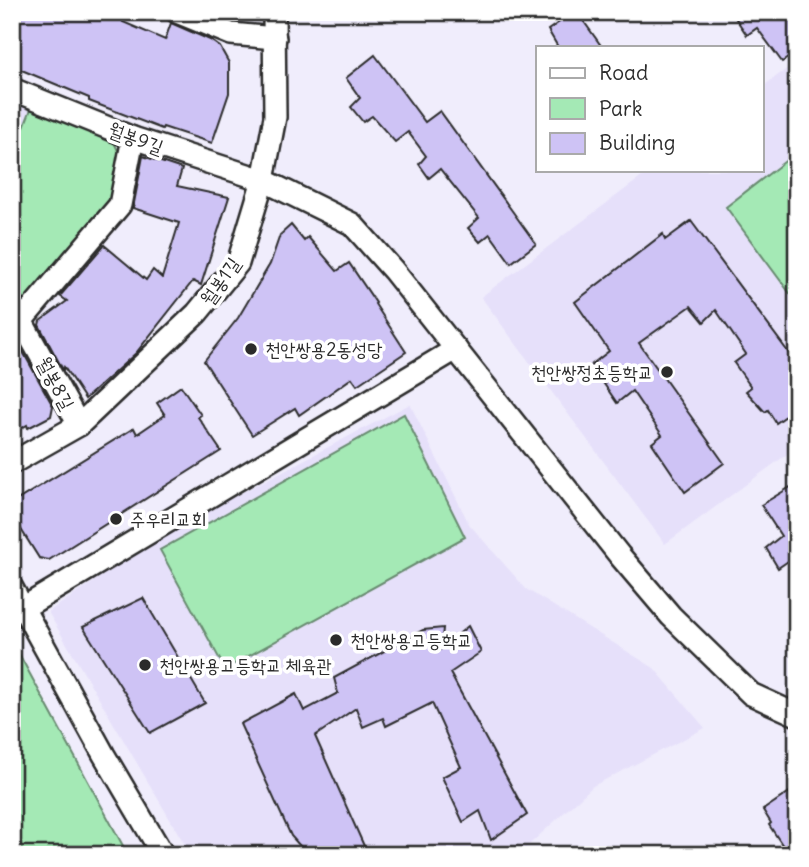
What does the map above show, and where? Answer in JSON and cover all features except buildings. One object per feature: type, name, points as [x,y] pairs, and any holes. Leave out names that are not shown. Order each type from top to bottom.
[{"type":"street","points":[[177,12],[231,34],[275,38]]},
{"type":"street","name":"월봉1길","points":[[12,463],[79,425],[197,313],[238,263],[263,180],[275,117],[274,12]]},
{"type":"street","name":"월봉9길","points":[[12,89],[133,138],[263,180],[352,224],[393,270],[620,556],[671,616],[751,694],[797,715]]},
{"type":"street","points":[[17,312],[120,205],[133,138]]},
{"type":"street","name":"월봉8길","points":[[17,312],[79,425]]},
{"type":"street","points":[[23,608],[456,349]]},
{"type":"street","points":[[12,588],[104,755],[163,855]]},
{"type":"shaded area","name":"천안쌍정초등학교","points":[[792,65],[797,71],[797,447],[665,544],[481,297],[648,172],[764,172],[764,86]]},
{"type":"shaded area","points":[[12,97],[33,104],[12,157]]},
{"type":"shaded area","name":"천안쌍용고등학교","points":[[410,404],[469,524],[526,589],[654,668],[705,728],[593,786],[518,855],[191,855],[48,612],[175,528]]},
{"type":"green space","points":[[33,104],[111,136],[122,159],[114,202],[27,303],[20,303],[12,292],[12,157]]},
{"type":"green space","points":[[797,152],[797,303],[726,207]]},
{"type":"green space","points":[[404,414],[465,537],[225,669],[160,550]]},
{"type":"green space","points":[[12,641],[128,855],[12,855]]},
{"type":"place","name":"천안쌍용2동성당","points":[[251,349]]},
{"type":"place","name":"천안쌍정초등학교","points":[[667,372]]},
{"type":"place","name":"주우리교회","points":[[116,519]]},
{"type":"place","name":"천안쌍용고등학교","points":[[336,640]]},
{"type":"place","name":"천안쌍용고등학교 체육관","points":[[145,665]]}]
